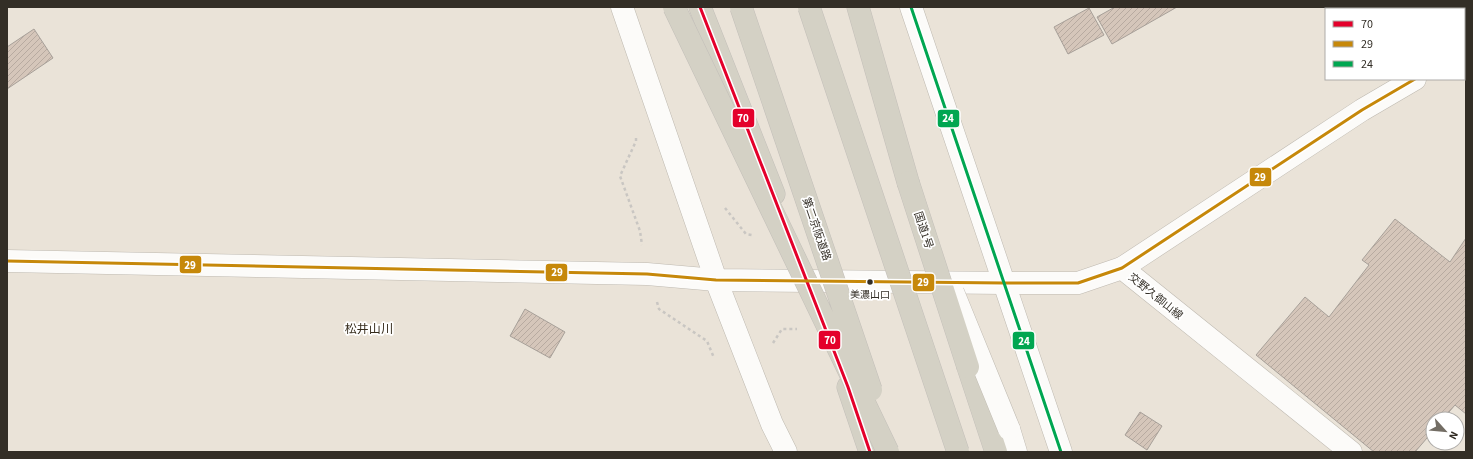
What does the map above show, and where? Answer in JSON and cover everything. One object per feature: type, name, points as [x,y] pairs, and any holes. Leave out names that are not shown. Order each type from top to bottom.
[{"type":"highway","points":[[674,7],[888,452]]},
{"type":"highway","points":[[700,7],[848,387],[870,452]]},
{"type":"highway","name":"第二京阪道路","points":[[741,7],[892,452]]},
{"type":"highway","points":[[809,7],[958,452]]},
{"type":"highway","name":"国道1号","points":[[858,7],[908,182],[996,452]]},
{"type":"street","points":[[622,7],[716,280],[772,424],[786,452]]},
{"type":"street","points":[[911,7],[1061,452]]},
{"type":"street","points":[[1122,268],[1362,110],[1413,80]]},
{"type":"street","points":[[908,182],[1009,429],[1016,452]]},
{"type":"street","name":"交野久御山線","points":[[7,261],[647,274],[716,280],[1004,283],[1078,282],[1122,268],[1351,452]]},
{"type":"path","points":[[634,133],[636,141],[620,176],[640,231],[647,274],[659,309],[707,342],[716,362]]},
{"type":"building","points":[[1115,7],[1177,7],[1112,44],[1097,17]]},
{"type":"building","points":[[1089,8],[1104,35],[1068,54],[1054,27]]},
{"type":"building","points":[[34,29],[53,58],[7,89],[7,47]]},
{"type":"building","points":[[1395,219],[1450,262],[1466,238],[1466,414],[1465,411],[1462,411],[1455,405],[1450,411],[1425,411],[1425,440],[1415,452],[1374,452],[1256,355],[1305,297],[1329,317],[1369,265],[1362,260]]},
{"type":"building","points":[[525,309],[565,332],[550,358],[510,336]]},
{"type":"building","points":[[1140,412],[1162,426],[1147,450],[1125,435]]},
{"type":"transit line","name":"70","points":[[700,7],[848,387],[870,452]]},
{"type":"transit line","name":"24","points":[[911,7],[1061,452]]},
{"type":"transit line","name":"29","points":[[7,261],[647,274],[716,280],[1078,283],[1122,268],[1362,110],[1413,80]]},
{"type":"place","name":"美濃山口","points":[[870,282]]},
{"type":"district","name":"松井山川","points":[[369,329]]}]
